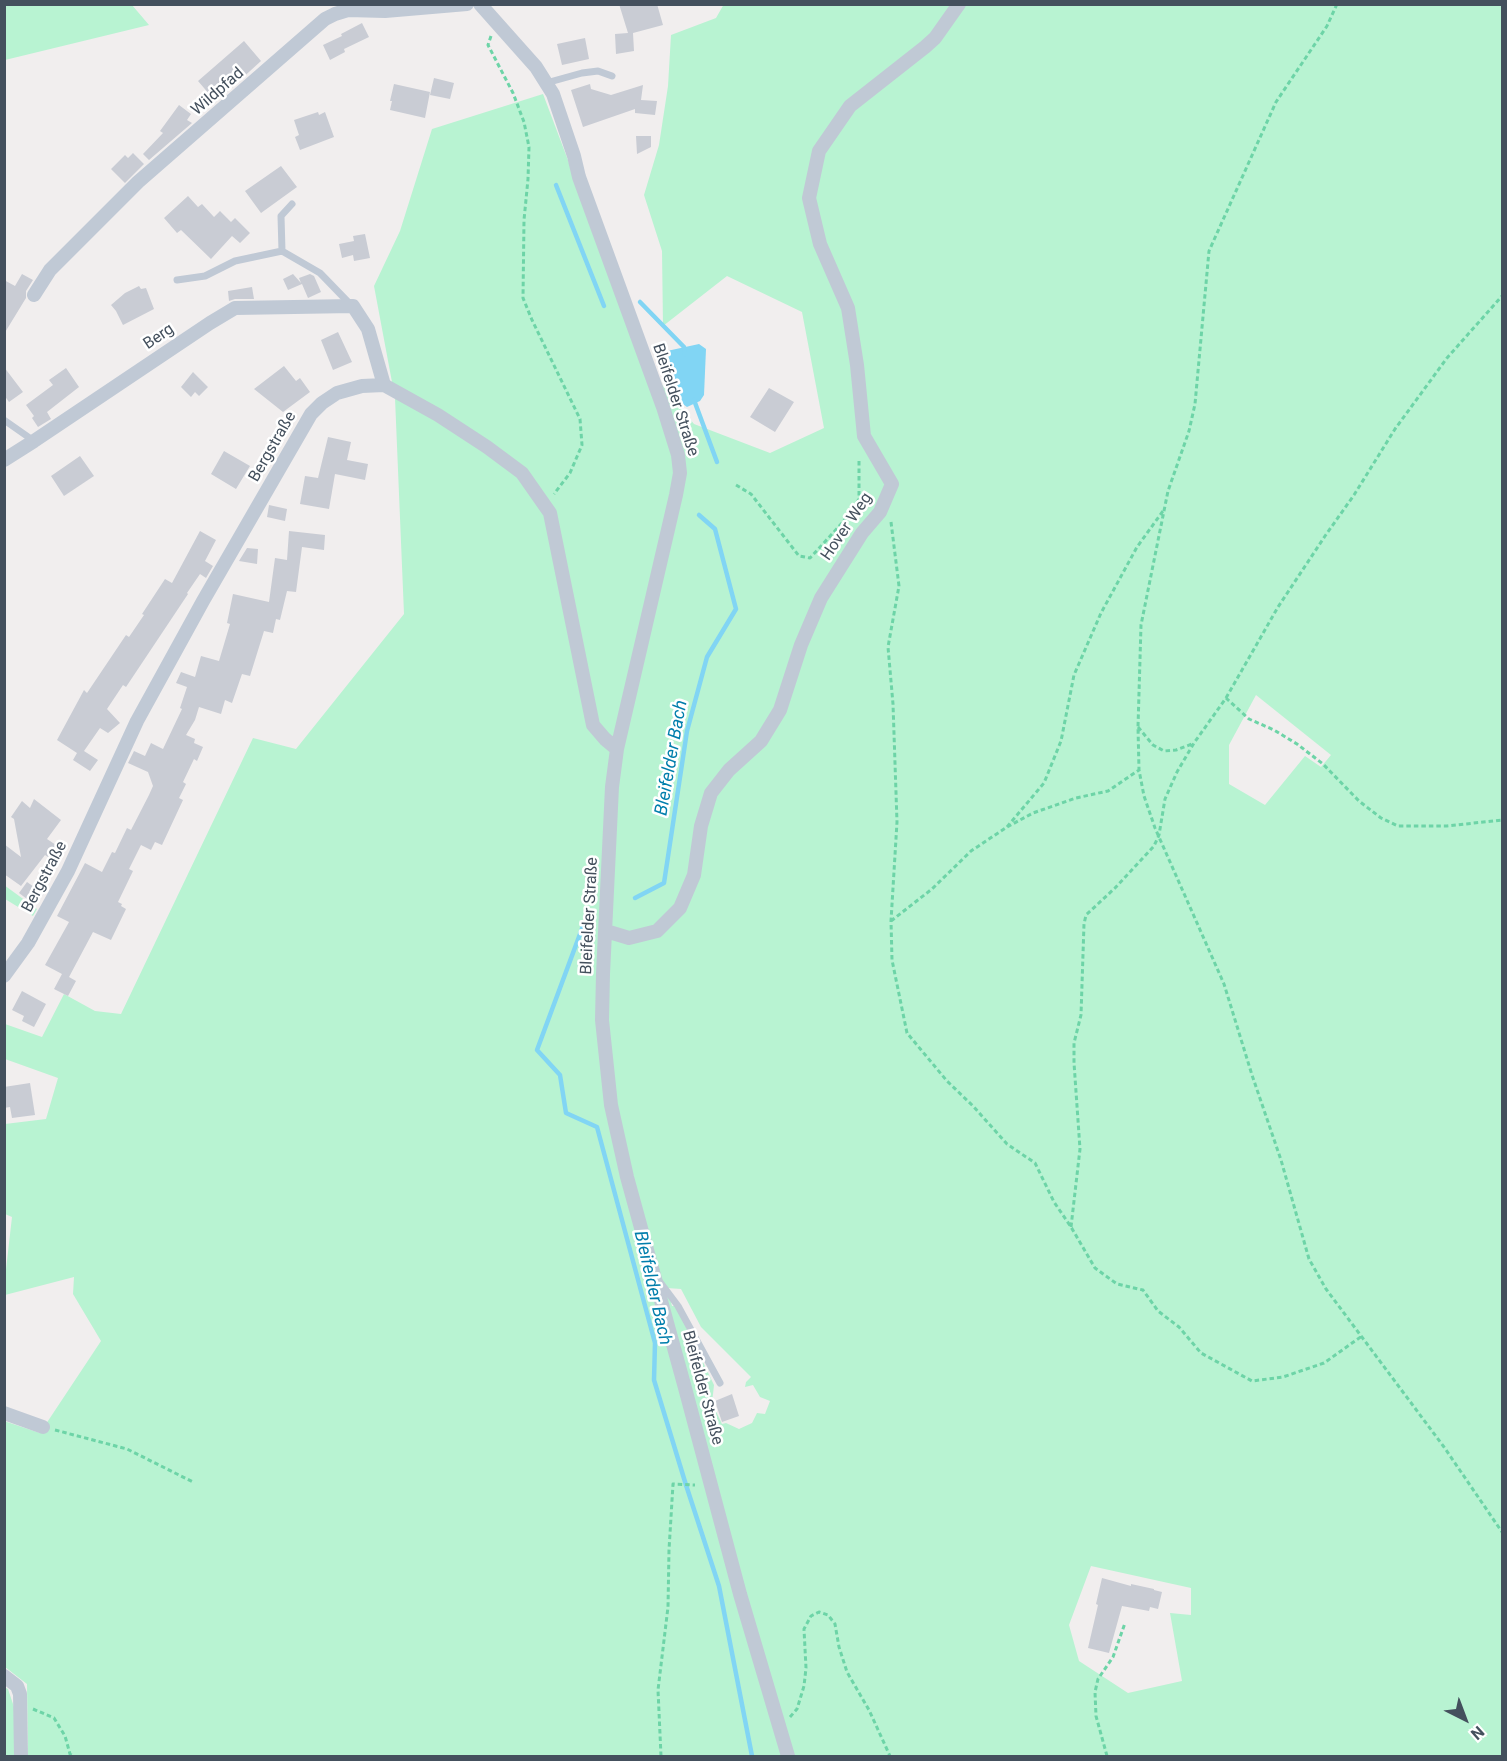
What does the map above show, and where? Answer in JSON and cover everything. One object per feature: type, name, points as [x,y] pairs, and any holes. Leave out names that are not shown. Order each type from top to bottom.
[{"type":"street","name":"Wildpfad","points":[[34,295],[50,270],[138,182],[325,19],[348,10],[385,11],[467,4]]},
{"type":"street","name":"Bleifelder Straße","points":[[480,4],[536,67],[553,94],[579,177],[655,385],[678,455],[680,473],[676,495],[617,749],[612,787],[602,1020],[617,1138],[740,1594],[788,1756]]},
{"type":"street","name":"Hover Weg","points":[[606,931],[629,938],[657,931],[680,908],[694,875],[701,826],[711,793],[729,770],[761,741],[780,710],[801,645],[821,598],[862,533],[880,512],[892,484],[864,436],[857,364],[848,308],[820,244],[809,198],[819,151],[850,106],[935,38],[959,4]]},
{"type":"street","points":[[353,306],[368,329],[384,385],[438,415],[522,473],[550,513],[593,725],[617,749]]},
{"type":"street","name":"Berg","points":[[4,460],[235,308],[353,306]]},
{"type":"street","name":"Bergstraße","points":[[4,976],[28,943],[68,871],[137,721],[311,414],[321,403],[337,393],[362,386],[384,385]]},
{"type":"street","points":[[4,1413],[44,1427]]},
{"type":"street","points":[[4,1676],[17,1686],[20,1694],[21,1756]]},
{"type":"lane","points":[[546,83],[598,71],[612,76]]},
{"type":"lane","points":[[282,251],[281,216],[292,204]]},
{"type":"lane","points":[[177,280],[205,276],[235,261],[282,251],[320,273],[353,306]]},
{"type":"lane","points":[[4,420],[34,441]]},
{"type":"lane","points":[[653,1272],[678,1306],[720,1383]]},
{"type":"path","points":[[1337,4],[1327,26],[1276,102],[1209,251],[1195,404],[1189,431],[1168,491],[1142,625],[1138,727],[1139,770],[1144,796],[1159,835],[1224,984],[1281,1160],[1309,1259],[1326,1289],[1444,1447],[1503,1532]]},
{"type":"path","points":[[496,22],[488,45],[513,93],[524,122],[529,147],[524,220],[523,298],[580,419],[582,445],[570,473],[557,492],[543,503]]},
{"type":"path","points":[[1071,1227],[1080,1149],[1074,1043],[1081,1015],[1086,915],[1154,846],[1159,835],[1166,799],[1177,772],[1194,743],[1226,698],[1278,607],[1354,495],[1395,429],[1447,358],[1503,296]]},
{"type":"path","points":[[736,484],[750,494],[799,556],[810,558],[843,522],[859,499],[860,451]]},
{"type":"path","points":[[1007,827],[1044,783],[1061,741],[1074,675],[1101,613],[1137,547],[1164,510]]},
{"type":"path","points":[[891,514],[899,586],[888,647],[893,704],[897,822],[891,921],[892,960],[907,1033],[947,1081],[1007,1144],[1035,1163],[1054,1202],[1095,1268],[1117,1284],[1143,1290],[1158,1311],[1179,1327],[1201,1353],[1252,1381],[1283,1377],[1324,1363],[1362,1336]]},
{"type":"path","points":[[1226,698],[1249,718],[1297,744],[1323,764],[1359,801],[1380,818],[1398,826],[1448,826],[1503,820]]},
{"type":"path","points":[[1138,727],[1153,745],[1164,751],[1176,750],[1194,743]]},
{"type":"path","points":[[891,921],[932,889],[971,851],[1007,827],[1033,813],[1076,798],[1108,791],[1139,770]]},
{"type":"path","points":[[44,1427],[127,1449],[193,1482]]},
{"type":"path","points":[[661,1756],[658,1690],[668,1607],[673,1484],[710,1483]]},
{"type":"path","points":[[779,1726],[788,1720],[797,1709],[804,1686],[806,1668],[804,1629],[811,1616],[819,1612],[828,1615],[835,1624],[847,1672],[869,1710],[890,1756]]},
{"type":"path","points":[[1107,1756],[1096,1716],[1095,1692],[1098,1679],[1113,1657],[1125,1623]]},
{"type":"path","points":[[20,1703],[54,1718],[73,1756]]},
{"type":"green space","points":[[724,4],[1502,5],[1502,1756],[28,1756],[27,1684],[5,1667],[4,1421],[40,1433],[101,1341],[73,1294],[74,1277],[5,1295],[12,1217],[5,1214],[5,1124],[46,1119],[58,1078],[5,1059],[5,1024],[42,1037],[64,994],[95,1011],[121,1014],[253,738],[296,749],[404,614],[395,398],[374,286],[400,231],[432,129],[543,94],[645,364],[694,424],[770,453],[824,428],[802,312],[727,276],[663,326],[662,251],[644,195],[659,145],[668,86],[671,35],[716,18]],"holes":[[[1256,695],[1331,755],[1321,767],[1305,756],[1265,805],[1229,784],[1229,745]],[[667,1288],[681,1289],[701,1327],[751,1377],[745,1387],[753,1385],[760,1397],[770,1401],[765,1414],[757,1413],[752,1423],[739,1429],[726,1423],[722,1424],[712,1403],[714,1385],[676,1306],[672,1306]],[[1091,1566],[1191,1588],[1191,1615],[1170,1613],[1182,1681],[1128,1693],[1079,1661],[1069,1625]]]},
{"type":"green space","points":[[4,5],[132,5],[149,25],[5,60]]},
{"type":"green space","points":[[4,885],[37,909],[33,916],[5,899]]},
{"type":"green space","points":[[4,1687],[8,1689],[14,1707],[14,1756],[5,1756]]},
{"type":"water","points":[[699,344],[706,349],[704,395],[700,401],[687,407],[680,402],[667,351]]},
{"type":"building","points":[[619,4],[657,4],[663,25],[633,33],[634,51],[616,54],[615,34],[628,33]]},
{"type":"building","points":[[362,23],[369,37],[344,49],[345,52],[330,60],[323,45]]},
{"type":"building","points":[[585,38],[589,59],[562,65],[557,44]]},
{"type":"building","points":[[244,41],[261,61],[216,102],[198,81]]},
{"type":"building","points":[[434,78],[454,83],[450,99],[430,95]]},
{"type":"building","points":[[394,84],[430,92],[425,118],[390,110]]},
{"type":"building","points":[[590,84],[591,89],[611,95],[643,85],[641,100],[657,101],[655,115],[635,113],[635,109],[583,127],[571,90]]},
{"type":"building","points":[[179,105],[191,114],[187,120],[192,123],[149,160],[143,154],[163,133],[160,131]]},
{"type":"building","points":[[318,112],[319,115],[325,112],[334,137],[300,150],[295,137],[299,135],[294,120]]},
{"type":"building","points":[[636,136],[651,136],[651,147],[637,154]]},
{"type":"building","points":[[133,153],[144,164],[125,183],[111,169],[125,155],[128,158]]},
{"type":"building","points":[[281,166],[297,187],[261,213],[245,191]]},
{"type":"building","points":[[188,196],[198,207],[202,204],[214,217],[220,211],[231,222],[235,218],[250,233],[240,243],[232,236],[211,259],[181,230],[177,233],[164,218]]},
{"type":"building","points":[[365,234],[370,258],[354,261],[353,255],[342,258],[339,244],[354,241],[353,236]]},
{"type":"building","points":[[22,274],[33,280],[26,291],[26,298],[4,334],[4,280],[15,286]]},
{"type":"building","points":[[293,274],[301,283],[299,278],[310,274],[314,276],[321,292],[308,298],[302,284],[288,290],[283,279]]},
{"type":"building","points":[[139,286],[141,289],[146,288],[154,309],[123,325],[111,305],[125,293]]},
{"type":"building","points":[[252,287],[254,299],[229,301],[228,291]]},
{"type":"building","points":[[338,332],[352,362],[333,370],[321,340]]},
{"type":"building","points":[[284,366],[296,381],[300,378],[310,392],[283,412],[254,389]]},
{"type":"building","points":[[4,367],[23,392],[9,402],[4,395]]},
{"type":"building","points":[[66,368],[79,387],[47,412],[51,419],[38,427],[26,405],[53,385],[49,380]]},
{"type":"building","points":[[193,372],[208,387],[199,396],[195,392],[191,397],[181,387]]},
{"type":"building","points":[[769,388],[794,402],[775,432],[750,417]]},
{"type":"building","points":[[328,437],[351,442],[347,460],[368,464],[365,480],[335,474],[329,509],[300,504],[305,476],[318,478]]},
{"type":"building","points":[[224,451],[250,466],[236,489],[211,474]]},
{"type":"building","points":[[80,456],[94,476],[64,496],[51,476]]},
{"type":"building","points":[[269,505],[287,509],[285,521],[267,517]]},
{"type":"building","points":[[200,531],[216,540],[205,561],[213,566],[206,578],[200,574],[126,687],[123,685],[107,709],[120,723],[108,733],[100,728],[84,751],[98,760],[90,771],[73,760],[77,753],[57,740],[84,690],[87,693],[126,635],[129,637],[165,579],[172,583]]},
{"type":"building","points":[[289,531],[325,535],[324,550],[302,547],[296,592],[287,591],[280,620],[276,619],[273,633],[264,631],[250,676],[242,674],[232,703],[225,700],[221,714],[199,707],[195,720],[186,735],[195,739],[194,743],[203,747],[197,761],[194,759],[183,782],[186,784],[179,798],[183,800],[162,845],[155,842],[151,850],[141,845],[129,869],[133,871],[118,902],[126,909],[111,940],[93,932],[69,977],[76,981],[68,996],[54,989],[62,974],[45,965],[69,922],[57,916],[85,863],[102,872],[112,852],[115,853],[127,828],[131,830],[149,795],[153,786],[148,772],[128,763],[134,751],[145,756],[151,743],[163,749],[182,709],[180,708],[187,687],[176,683],[181,672],[195,677],[201,656],[219,661],[230,624],[227,623],[233,594],[269,602],[275,558],[287,560]]},
{"type":"building","points":[[247,548],[258,549],[257,564],[239,561]]},
{"type":"building","points":[[34,799],[61,820],[47,839],[65,851],[57,863],[45,855],[21,886],[4,874],[4,844],[21,857],[14,819],[11,817],[22,801],[30,808]]},
{"type":"building","points":[[27,882],[44,894],[35,905],[19,893]]},
{"type":"building","points":[[22,991],[46,1004],[34,1027],[22,1021],[24,1016],[12,1010]]},
{"type":"building","points":[[30,1083],[35,1115],[12,1118],[10,1107],[4,1108],[4,1087]]},
{"type":"building","points":[[732,1394],[739,1416],[722,1422],[715,1401]]},
{"type":"building","points":[[1102,1578],[1162,1592],[1158,1609],[1150,1607],[1149,1611],[1122,1606],[1109,1653],[1088,1648]]},
{"type":"waterway","name":"Bleifelder Bach","points":[[556,185],[604,306]]},
{"type":"waterway","name":"Bleifelder Bach","points":[[640,302],[684,347],[685,354]]},
{"type":"waterway","name":"Bleifelder Bach","points":[[694,400],[717,462]]},
{"type":"waterway","name":"Bleifelder Bach","points":[[635,898],[664,883],[687,731],[707,657],[736,609],[715,529],[699,515]]},
{"type":"waterway","name":"Bleifelder Bach","points":[[583,926],[537,1050],[560,1075],[566,1113],[597,1127],[655,1343],[654,1380],[719,1586],[752,1756]]}]
